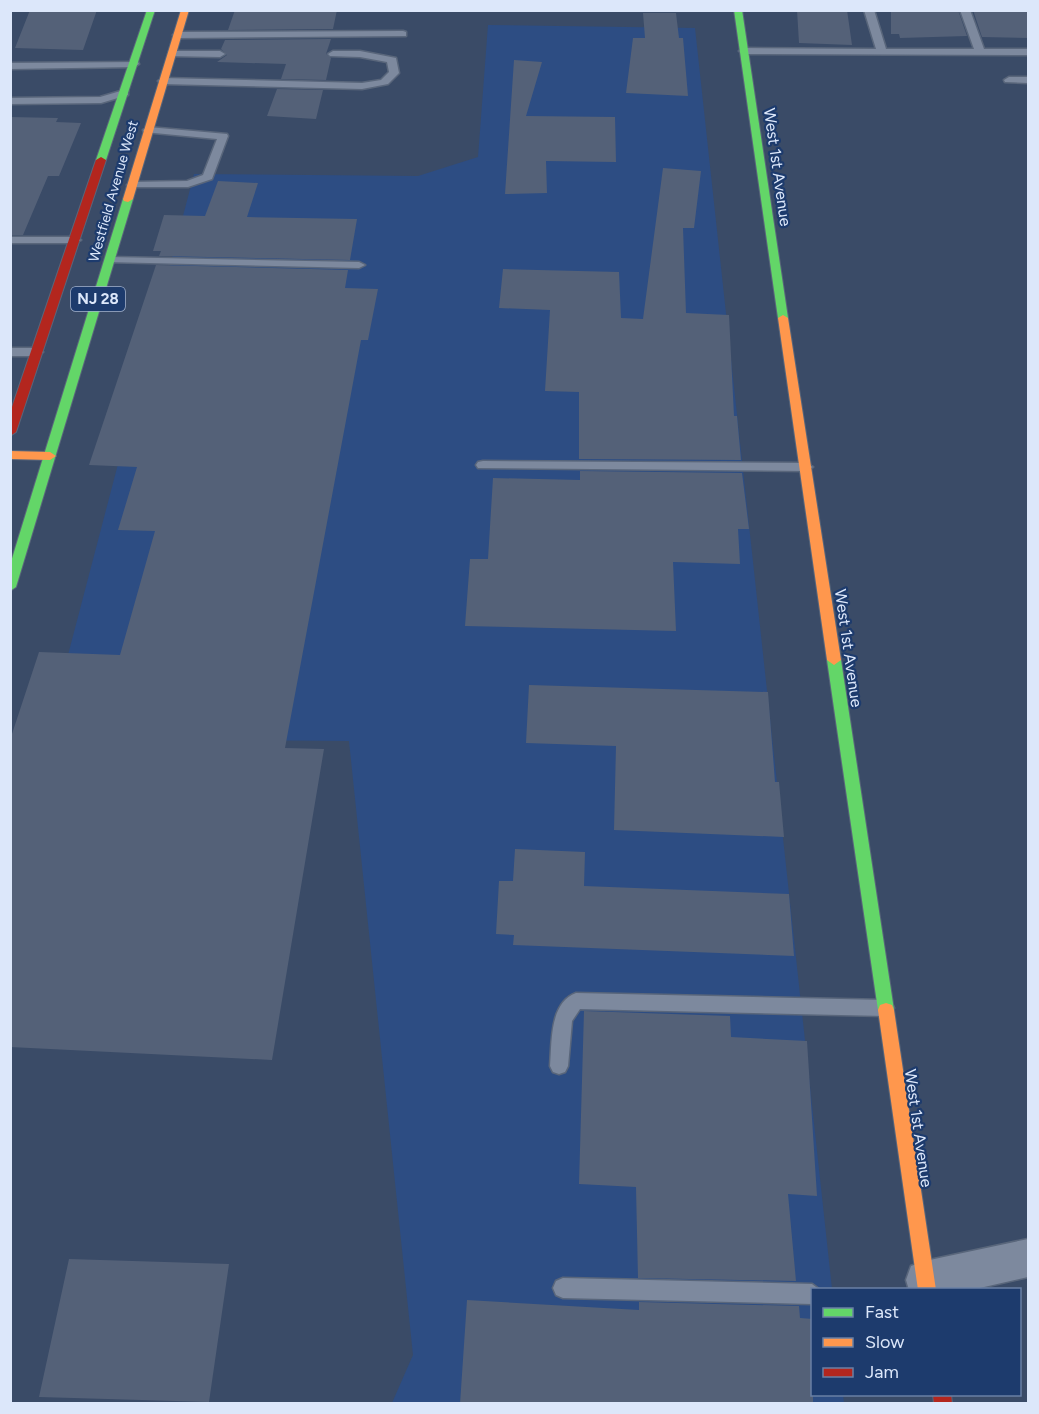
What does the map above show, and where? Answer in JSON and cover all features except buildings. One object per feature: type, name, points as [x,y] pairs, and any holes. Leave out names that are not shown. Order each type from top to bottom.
[{"type":"main road","name":"Westfield Avenue West","points":[[10,587],[148,130],[146,91],[134,64],[151,10]]},
{"type":"main road","name":"Westfield Avenue West","points":[[10,432],[75,240],[146,91],[172,54],[185,10]]},
{"type":"main road","name":"West 1st Avenue","points":[[738,10],[926,1285]]},
{"type":"main road","points":[[10,455],[50,456]]},
{"type":"street","points":[[926,1285],[1029,1258]]},
{"type":"lane","points":[[869,10],[882,51]]},
{"type":"lane","points":[[965,10],[980,52]]},
{"type":"lane","points":[[178,35],[403,34]]},
{"type":"lane","points":[[744,51],[1029,52]]},
{"type":"lane","points":[[172,54],[220,54]]},
{"type":"lane","points":[[10,101],[101,100],[146,91],[362,86],[384,82],[394,74],[392,60],[360,54],[333,54]]},
{"type":"lane","points":[[10,66],[134,64]]},
{"type":"lane","points":[[1009,80],[1029,80]]},
{"type":"lane","points":[[132,185],[188,184],[208,177],[223,136],[148,130]]},
{"type":"lane","points":[[10,240],[75,240]]},
{"type":"lane","points":[[110,260],[359,265]]},
{"type":"lane","points":[[10,352],[37,352]]},
{"type":"lane","points":[[483,465],[806,467]]},
{"type":"lane","points":[[559,1066],[563,1019],[576,1001],[885,1008]]},
{"type":"lane","points":[[563,1288],[811,1294]]},
{"type":"shaded area","points":[[488,25],[695,28],[832,1288],[811,1288],[811,1396],[843,1396],[844,1403],[392,1403],[413,1355],[349,741],[46,739],[194,174],[418,176],[478,157]]},
{"type":"traffic: fast","points":[[101,160],[151,10]]},
{"type":"traffic: fast","points":[[738,10],[783,318]]},
{"type":"traffic: fast","points":[[10,587],[128,199]]},
{"type":"traffic: fast","points":[[834,660],[886,1010]]},
{"type":"traffic: slow","points":[[128,199],[185,10]]},
{"type":"traffic: slow","points":[[783,318],[834,660]]},
{"type":"traffic: slow","points":[[10,455],[50,456]]},
{"type":"traffic: slow","points":[[886,1010],[927,1288]]},
{"type":"traffic: jam","points":[[10,432],[101,160]]},
{"type":"traffic: jam","points":[[942,1396],[943,1404]]}]
